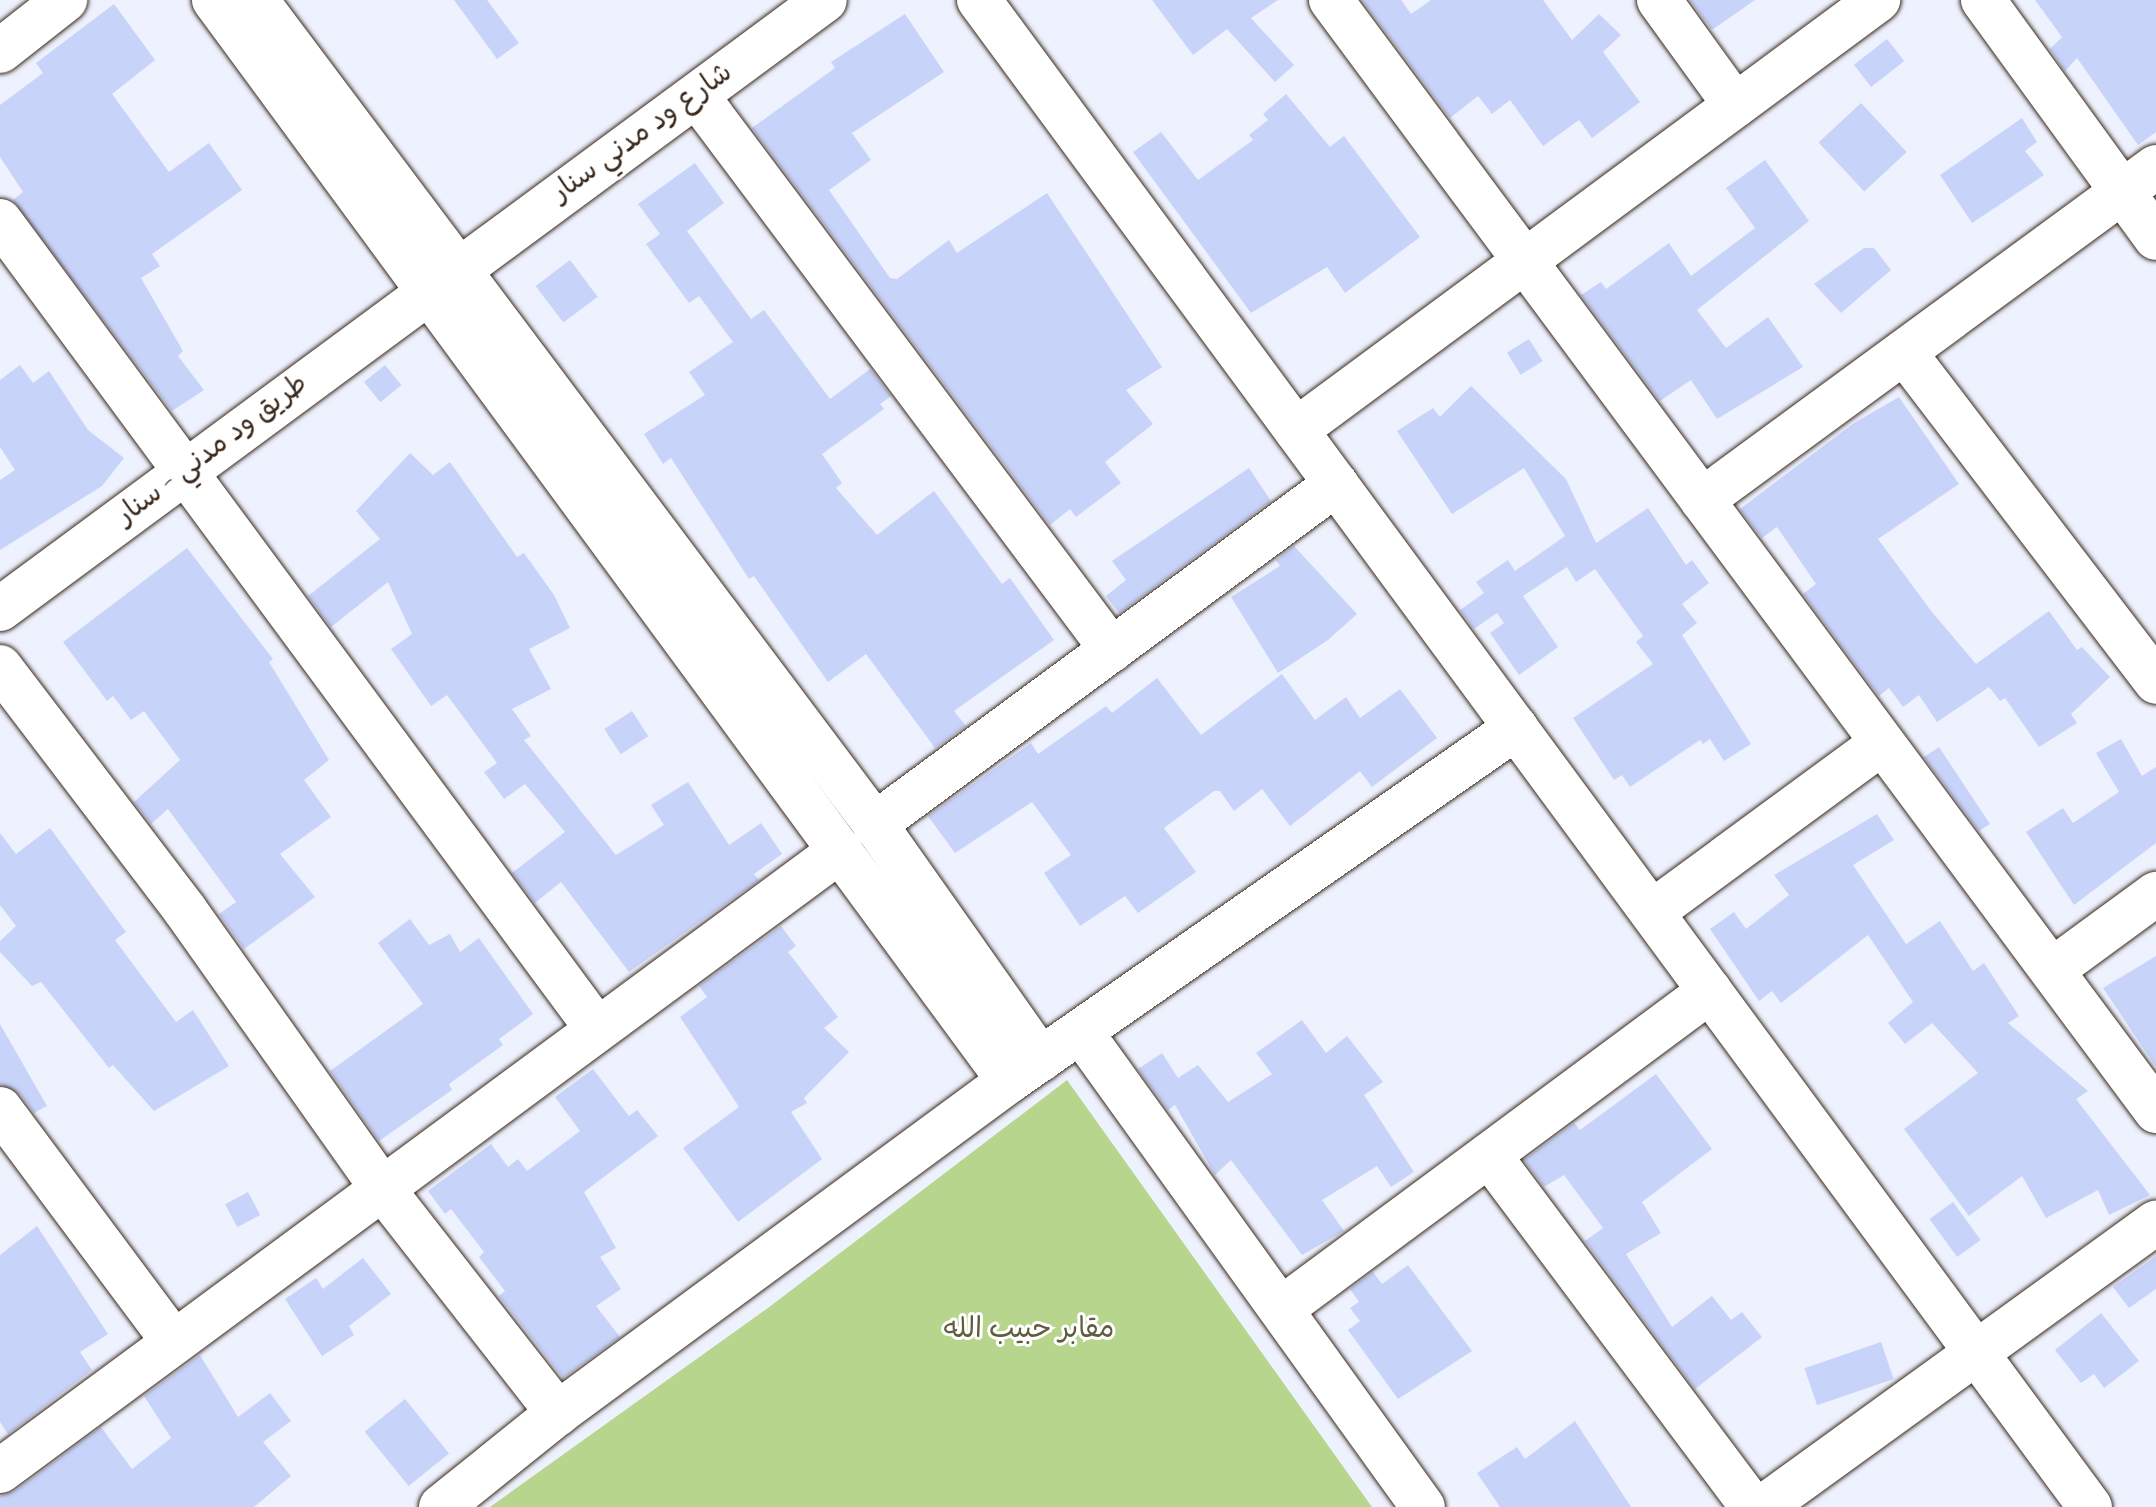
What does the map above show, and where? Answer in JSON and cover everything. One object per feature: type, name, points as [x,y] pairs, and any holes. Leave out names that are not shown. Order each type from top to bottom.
[{"type":"street","points":[[0,51],[65,0]]},
{"type":"street","points":[[214,0],[443,279],[875,824],[1025,1070]]},
{"type":"street","points":[[256,0],[391,187],[443,279],[841,850],[1025,1070]]},
{"type":"street","name":"شارع ود مدني سنار","points":[[443,279],[825,0]]},
{"type":"street","points":[[979,0],[2090,1507]]},
{"type":"street","points":[[1331,0],[2156,1111]]},
{"type":"street","points":[[1659,0],[1735,105]]},
{"type":"street","points":[[1296,430],[1878,0]]},
{"type":"street","points":[[1983,0],[2139,180],[2156,238]]},
{"type":"street","points":[[697,96],[1112,650]]},
{"type":"street","points":[[1702,500],[2139,180]]},
{"type":"street","points":[[0,221],[597,1029]]},
{"type":"street","name":"طريق ود مدني - سنار","points":[[0,609],[443,279]]},
{"type":"street","points":[[1904,352],[2156,682]]},
{"type":"street","points":[[875,824],[1336,484]]},
{"type":"street","points":[[0,667],[185,910],[382,1188],[558,1413]]},
{"type":"street","points":[[441,1507],[558,1413],[1025,1070],[1516,728]]},
{"type":"street","points":[[1652,912],[1881,744]]},
{"type":"street","points":[[0,1471],[841,850]]},
{"type":"street","points":[[2052,970],[2156,894]]},
{"type":"street","points":[[1281,1309],[1710,991]]},
{"type":"street","points":[[1081,1032],[1423,1507]]},
{"type":"street","points":[[0,1109],[173,1341]]},
{"type":"street","points":[[1489,1155],[1752,1507]]},
{"type":"street","points":[[1763,1507],[2156,1223]]},
{"type":"green space","name":"مقابر حبيب الله","points":[[1067,1080],[1372,1507],[490,1507],[768,1308]]},
{"type":"building","points":[[454,0],[487,0],[519,43],[497,59]]},
{"type":"building","points":[[1152,0],[1278,0],[1251,18],[1294,65],[1275,82],[1227,29],[1193,55]]},
{"type":"building","points":[[1362,0],[1401,0],[1411,14],[1431,0],[1543,0],[1572,40],[1599,14],[1621,35],[1603,52],[1640,102],[1592,138],[1579,120],[1543,146],[1510,100],[1492,114],[1478,96],[1450,118]]},
{"type":"building","points":[[1690,0],[1755,0],[1712,30]]},
{"type":"building","points":[[2035,0],[2156,0],[2156,132],[2138,145],[2077,58],[2065,71],[2050,49],[2062,37]]},
{"type":"building","points":[[114,4],[155,60],[112,94],[169,172],[209,143],[242,190],[152,254],[160,266],[141,278],[183,351],[178,356],[204,390],[172,411],[13,200],[23,192],[0,157],[0,105],[43,73],[36,63]]},
{"type":"building","points":[[905,14],[944,72],[852,133],[871,160],[829,190],[890,278],[897,279],[949,240],[957,253],[1047,193],[1162,367],[1126,390],[1153,424],[1105,462],[1121,483],[1076,517],[1070,509],[1050,525],[752,128],[835,68],[831,62]]},
{"type":"building","points":[[1887,39],[1904,61],[1871,87],[1854,65]]},
{"type":"building","points":[[1286,94],[1330,147],[1344,136],[1420,237],[1345,293],[1327,267],[1251,313],[1133,152],[1161,132],[1198,180],[1253,140],[1249,135],[1268,120],[1263,114]]},
{"type":"building","points":[[1861,103],[1907,152],[1864,192],[1819,143]]},
{"type":"building","points":[[2022,118],[2037,142],[2025,151],[2044,175],[1972,223],[1940,175]]},
{"type":"building","points":[[1765,160],[1809,221],[1697,310],[1726,348],[1768,317],[1803,367],[1717,419],[1691,380],[1660,401],[1581,295],[1601,282],[1606,289],[1669,243],[1691,276],[1755,228],[1726,188]]},
{"type":"building","points":[[695,163],[724,203],[687,231],[751,319],[764,310],[830,399],[870,369],[891,396],[880,404],[884,409],[822,454],[842,483],[836,488],[877,535],[934,491],[1002,584],[1010,578],[1054,640],[954,711],[966,726],[935,748],[866,654],[828,682],[754,576],[749,579],[671,458],[663,464],[644,434],[705,395],[689,372],[733,342],[699,296],[689,303],[646,244],[660,234],[638,204]]},
{"type":"building","points":[[1864,248],[1874,248],[1891,270],[1841,313],[1814,284]]},
{"type":"building","points":[[570,260],[598,297],[563,323],[536,286]]},
{"type":"building","points":[[1529,339],[1543,361],[1521,375],[1507,353]]},
{"type":"building","points":[[20,365],[33,383],[49,371],[88,430],[124,458],[102,486],[0,550],[0,480],[15,470],[0,447],[0,380]]},
{"type":"building","points":[[385,365],[401,385],[380,402],[364,382]]},
{"type":"building","points":[[1471,386],[1566,479],[1596,543],[1648,508],[1686,565],[1692,560],[1709,583],[1682,604],[1697,623],[1682,635],[1751,744],[1724,761],[1710,739],[1703,744],[1700,740],[1630,787],[1622,775],[1614,780],[1573,718],[1653,664],[1636,642],[1643,636],[1595,569],[1576,582],[1567,567],[1523,596],[1558,647],[1519,675],[1490,633],[1504,623],[1497,613],[1474,629],[1460,610],[1484,593],[1476,582],[1508,560],[1515,571],[1565,536],[1524,468],[1452,514],[1397,431],[1433,408],[1440,417]]},
{"type":"building","points":[[1899,397],[1959,484],[1878,539],[1932,612],[1976,664],[2049,611],[2077,650],[2082,647],[2110,677],[2071,714],[2077,723],[2039,747],[2005,698],[2000,701],[1989,687],[1937,722],[1919,695],[1903,707],[1889,688],[1879,696],[1803,594],[1816,584],[1777,527],[1762,538],[1740,509],[1854,423]]},
{"type":"building","points":[[410,453],[433,475],[450,462],[517,557],[524,553],[554,595],[570,628],[529,649],[551,689],[512,709],[531,736],[524,740],[616,855],[664,825],[651,805],[688,782],[729,845],[761,823],[782,854],[754,874],[759,880],[629,972],[561,882],[535,903],[512,873],[565,832],[525,784],[504,799],[484,772],[497,763],[447,695],[431,706],[391,649],[412,634],[388,582],[331,627],[308,596],[380,539],[356,511]]},
{"type":"building","points":[[1249,468],[1271,501],[1119,613],[1106,596],[1126,580],[1112,561]]},
{"type":"building","points":[[1294,546],[1357,614],[1328,640],[1278,673],[1231,597],[1280,566],[1276,560]]},
{"type":"building","points":[[187,548],[273,659],[269,662],[329,760],[304,780],[331,817],[280,854],[315,897],[244,949],[219,914],[236,902],[168,809],[151,824],[134,802],[180,760],[144,711],[131,720],[113,696],[107,701],[63,642]]},
{"type":"building","points":[[1282,674],[1315,720],[1346,697],[1360,718],[1400,689],[1437,738],[1372,787],[1360,771],[1290,826],[1262,789],[1234,811],[1220,791],[1214,791],[1164,828],[1196,872],[1138,913],[1125,896],[1080,926],[1044,873],[1071,855],[1032,802],[955,853],[928,816],[1031,743],[1038,754],[1106,706],[1112,713],[1157,678],[1201,735]]},
{"type":"building","points":[[632,711],[648,736],[621,754],[604,729]]},
{"type":"building","points":[[2121,739],[2142,776],[2156,767],[2156,843],[2074,905],[2026,832],[2063,808],[2073,823],[2119,792],[2096,753]]},
{"type":"building","points":[[1939,747],[1990,824],[1979,831],[1924,757]]},
{"type":"building","points":[[1877,814],[1894,840],[1853,865],[1906,944],[1940,921],[1973,971],[1984,963],[2019,1016],[2008,1023],[2088,1091],[2076,1099],[2150,1195],[2109,1215],[2098,1190],[2046,1218],[2022,1176],[1969,1216],[1904,1129],[1978,1073],[1932,1023],[1905,1044],[1888,1023],[1913,1002],[1868,935],[1781,1003],[1772,991],[1759,1001],[1710,929],[1734,912],[1746,929],[1789,895],[1774,875]]},
{"type":"building","points":[[50,828],[126,932],[115,940],[176,1022],[193,1010],[229,1066],[154,1111],[113,1065],[109,1068],[41,982],[32,986],[0,952],[0,941],[16,926],[0,905],[0,833],[16,854]]},
{"type":"building","points":[[410,919],[429,945],[450,934],[460,952],[479,938],[533,1014],[499,1039],[503,1045],[449,1084],[452,1090],[379,1141],[330,1071],[423,1004],[378,943]]},
{"type":"building","points":[[781,926],[796,946],[788,952],[838,1017],[824,1028],[849,1052],[804,1098],[807,1103],[791,1112],[822,1159],[738,1222],[683,1148],[739,1107],[680,1017],[707,997],[699,986]]},
{"type":"building","points":[[2156,956],[2156,1067],[2103,988]]},
{"type":"building","points":[[1302,1020],[1326,1053],[1347,1036],[1383,1082],[1364,1095],[1414,1172],[1391,1187],[1377,1166],[1322,1200],[1344,1231],[1302,1255],[1231,1160],[1215,1175],[1175,1105],[1168,1110],[1138,1069],[1162,1053],[1178,1078],[1198,1065],[1228,1102],[1272,1074],[1256,1053]]},
{"type":"building","points":[[0,1024],[47,1106],[34,1113],[20,1094],[0,1084]]},
{"type":"building","points":[[593,1069],[629,1116],[637,1110],[658,1136],[584,1192],[616,1248],[600,1257],[621,1289],[596,1306],[620,1337],[563,1378],[499,1296],[505,1291],[479,1257],[484,1252],[451,1209],[445,1214],[428,1191],[491,1144],[508,1167],[518,1159],[527,1171],[580,1131],[555,1097]]},
{"type":"building","points":[[1656,1074],[1712,1149],[1642,1202],[1661,1233],[1626,1254],[1672,1327],[1712,1296],[1731,1320],[1742,1312],[1762,1337],[1695,1389],[1585,1241],[1603,1228],[1564,1175],[1544,1187],[1524,1160],[1574,1123],[1580,1130]]},
{"type":"building","points":[[248,1192],[260,1215],[237,1227],[225,1204]]},
{"type":"building","points":[[1953,1202],[1981,1240],[1957,1257],[1930,1219]]},
{"type":"building","points":[[37,1226],[108,1334],[80,1352],[92,1370],[8,1434],[0,1422],[0,1255]]},
{"type":"building","points":[[2156,1256],[2156,1289],[2129,1308],[2113,1287]]},
{"type":"building","points":[[363,1258],[391,1294],[349,1326],[354,1335],[322,1356],[285,1299],[316,1278],[323,1289]]},
{"type":"building","points":[[1408,1265],[1472,1351],[1398,1399],[1348,1330],[1360,1321],[1350,1308],[1359,1302],[1350,1289],[1373,1272],[1382,1284]]},
{"type":"building","points":[[2101,1313],[2139,1361],[2104,1388],[2094,1374],[2081,1383],[2055,1350]]},
{"type":"building","points":[[1881,1342],[1894,1379],[1817,1405],[1804,1368]]},
{"type":"building","points":[[200,1355],[238,1417],[270,1393],[291,1421],[263,1442],[291,1476],[254,1507],[0,1507],[0,1496],[15,1491],[101,1427],[132,1469],[171,1438],[144,1396]]},
{"type":"building","points":[[405,1399],[449,1453],[409,1486],[365,1432]]},
{"type":"building","points":[[1575,1421],[1631,1507],[1500,1507],[1477,1473],[1517,1447],[1525,1459]]}]
